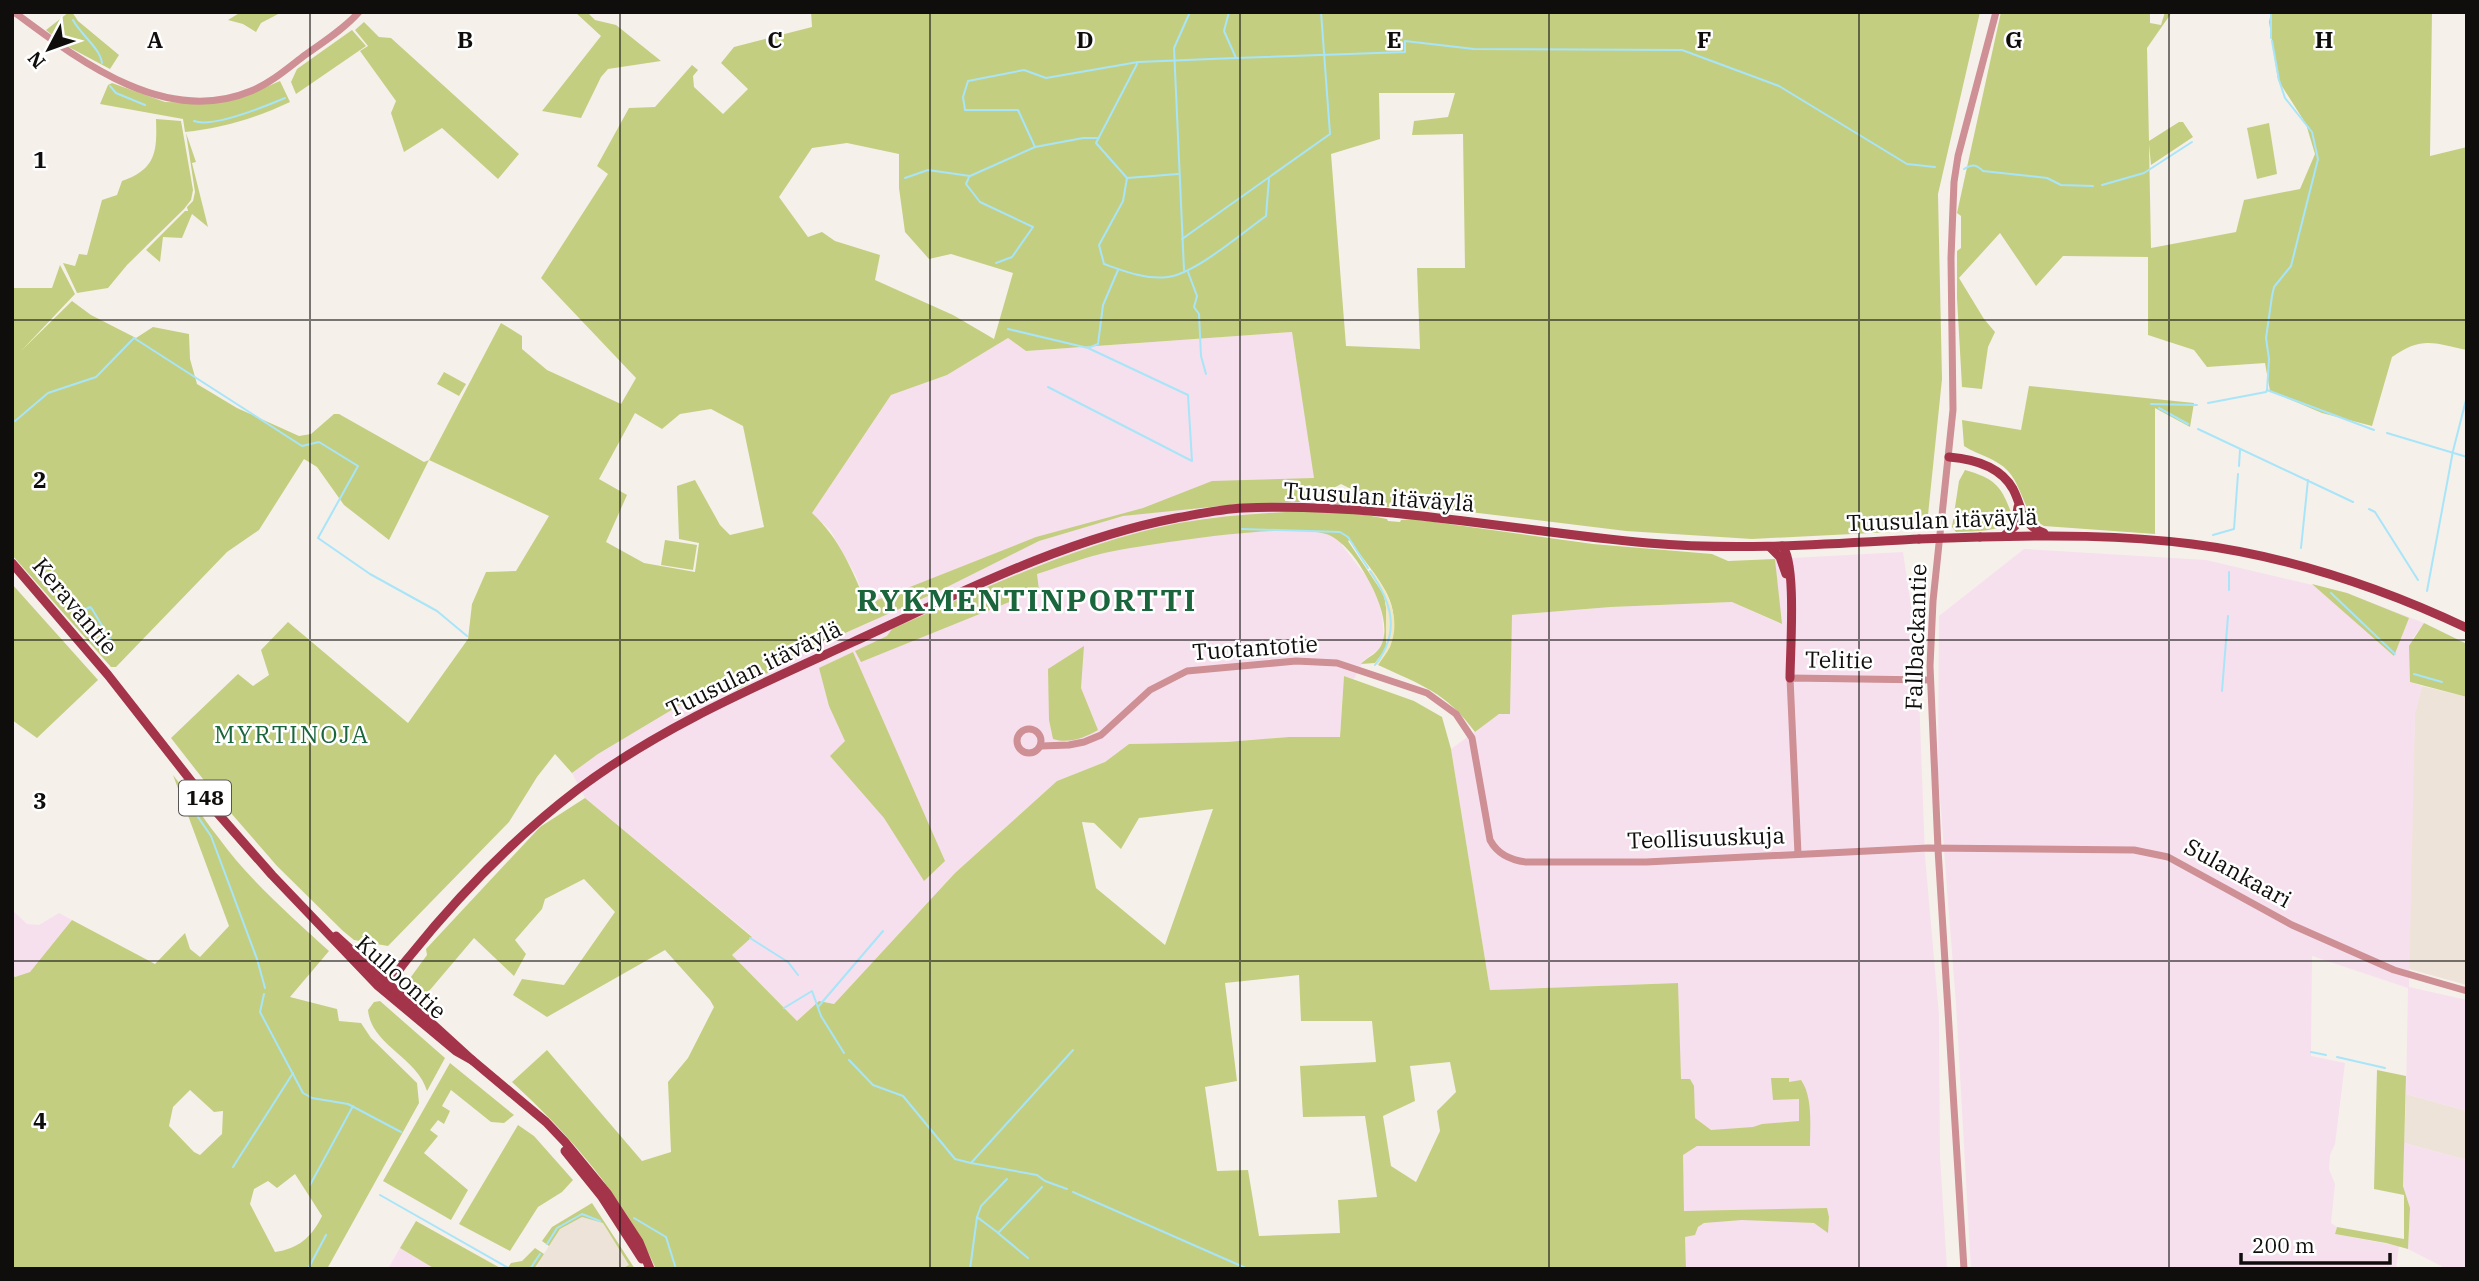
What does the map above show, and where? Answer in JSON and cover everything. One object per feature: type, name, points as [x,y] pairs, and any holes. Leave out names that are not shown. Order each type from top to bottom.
[{"type":"main road","points":[[1949,457],[1976,461],[1996,470],[2011,486],[2028,523],[2048,535]]},
{"type":"main road","points":[[2003,537],[2015,526],[2018,505]]},
{"type":"main road","name":"Tuusulan itäväylä","points":[[383,985],[467,890],[518,838],[600,773],[673,730],[818,659],[1022,565],[1090,539],[1162,521],[1234,509],[1315,507],[1356,509],[1653,543],[1731,548],[2048,535],[2122,537],[2193,544],[2304,567],[2353,582],[2467,628]]},
{"type":"main road","points":[[1790,678],[1792,558],[1795,551],[1805,545]]},
{"type":"main road","points":[[1782,546],[1789,560],[1791,614]]},
{"type":"main road","points":[[1770,547],[1783,563],[1791,614]]},
{"type":"main road","name":"Keravantie","points":[[12,563],[108,675]]},
{"type":"main road","name":"Kulloontie","points":[[108,675],[206,800],[310,915],[383,985],[460,1046],[472,1060],[546,1122],[588,1168],[639,1242],[649,1269]]},
{"type":"street","points":[[14,12],[110,75],[147,92],[166,98],[206,100],[243,94],[262,86],[330,37],[359,12]]},
{"type":"street","name":"Fallbackantie","points":[[1964,1269],[1930,680],[1933,601],[1953,397],[1951,258],[1954,182],[1958,156],[1996,12]]},
{"type":"street","name":"Tuotantotie","points":[[1041,742],[1055,745],[1084,742],[1101,735],[1150,690],[1186,671],[1296,661],[1337,663],[1427,693],[1456,714],[1472,738],[1488,832],[1493,846],[1503,855],[1526,862],[1615,861]]},
{"type":"street","points":[[1790,678],[1798,854],[1938,849]]},
{"type":"street","name":"Telitie","points":[[1790,678],[1930,680]]},
{"type":"street","name":"Sulankaari","points":[[1938,849],[2134,850],[2168,857],[2292,925],[2394,970],[2467,991]]},
{"type":"street","name":"Teollisuuskuja","points":[[1615,861],[1646,862],[1798,854]]},
{"type":"shaded area","points":[[1292,332],[1315,478],[1345,513],[1342,545],[1368,579],[1379,601],[1382,616],[1384,638],[1379,649],[1364,660],[1354,679],[1344,676],[1340,737],[1129,744],[1105,762],[1057,781],[955,873],[834,1004],[819,1001],[797,1021],[732,955],[752,936],[585,798],[572,773],[598,754],[710,687],[734,676],[737,690],[814,647],[873,621],[856,576],[830,530],[812,513],[891,395],[947,375],[1008,338],[1026,351]]},
{"type":"shaded area","points":[[2024,549],[2206,560],[2347,593],[2424,623],[2413,638],[2410,682],[2422,686],[2415,714],[2409,987],[2467,1000],[2467,1111],[2406,1094],[2408,988],[2312,956],[2311,1056],[2345,1063],[2335,1144],[2330,1155],[2329,1169],[2335,1184],[2331,1223],[2337,1227],[2335,1234],[2399,1246],[2396,1269],[1971,1269],[1956,1004],[1938,772],[1939,616]]},
{"type":"shaded area","points":[[1903,552],[1912,613],[1915,668],[1918,668],[1925,856],[1939,1015],[1940,1156],[1947,1269],[1686,1269],[1677,983],[1490,990],[1451,749],[1499,714],[1510,713],[1511,615],[1611,607],[1732,602],[1781,624],[1775,559]]},
{"type":"shaded area","points":[[2422,686],[2467,697],[2467,985],[2409,969],[2415,713]]},
{"type":"shaded area","points":[[12,910],[27,924],[39,925],[59,913],[72,920],[30,972],[15,977],[12,975]]},
{"type":"shaded area","points":[[2406,1094],[2467,1111],[2467,1160],[2404,1143]]},
{"type":"shaded area","points":[[2404,1143],[2467,1160],[2467,1269],[2447,1269],[2408,1249],[2410,1208],[2403,1186]]},
{"type":"shaded area","points":[[582,1217],[603,1223],[630,1265],[622,1269],[534,1269],[560,1229]]},
{"type":"shaded area","points":[[400,1248],[435,1269],[388,1269]]},
{"type":"green space","points":[[69,12],[119,55],[110,69],[63,44],[46,30]]},
{"type":"green space","points":[[241,12],[282,12],[261,23],[256,32],[243,24],[228,20]]},
{"type":"green space","points":[[575,12],[587,12],[595,20],[616,25],[661,61],[608,69],[601,77],[581,118],[542,111],[601,36]]},
{"type":"green space","points":[[811,12],[1980,12],[1938,194],[1942,379],[1928,515],[1892,532],[1752,539],[1626,531],[1453,510],[1361,506],[1349,488],[1341,484],[1312,500],[1301,502],[1240,504],[1123,516],[1039,541],[937,592],[814,647],[737,690],[733,676],[598,754],[572,773],[555,754],[509,822],[388,946],[354,940],[277,866],[217,797],[171,738],[238,674],[253,686],[269,675],[261,650],[288,622],[408,723],[468,639],[472,604],[486,572],[516,571],[549,516],[429,460],[501,323],[522,336],[522,349],[547,370],[621,404],[636,378],[541,278],[608,174],[597,166],[629,108],[655,107],[692,65],[698,70],[693,76],[694,87],[723,114],[748,89],[721,63],[734,47],[812,27]],"holes":[[[1379,93],[1455,93],[1448,117],[1414,121],[1412,135],[1463,134],[1465,268],[1417,268],[1420,349],[1346,346],[1331,154],[1380,139]],[[847,143],[899,154],[899,188],[905,232],[929,259],[951,254],[1013,273],[994,339],[953,315],[875,280],[880,255],[835,241],[822,232],[808,237],[779,197],[812,148]],[[1292,332],[1314,478],[1212,481],[1143,508],[1036,537],[867,604],[838,544],[812,513],[891,395],[947,375],[1008,338],[1026,351]],[[711,409],[743,426],[764,527],[730,535],[720,525],[695,480],[677,486],[679,539],[699,543],[695,572],[644,563],[606,542],[627,495],[599,479],[635,413],[662,429],[680,414]]]},
{"type":"green space","points":[[2001,12],[2150,12],[2150,23],[2161,25],[2165,12],[2172,12],[2147,48],[2149,141],[2179,122],[2183,122],[2193,137],[2151,165],[2149,144],[2151,248],[2236,232],[2244,200],[2300,189],[2315,154],[2306,124],[2278,80],[2269,22],[2271,12],[2432,12],[2430,156],[2467,147],[2467,350],[2428,343],[2412,346],[2392,357],[2372,426],[2322,413],[2270,391],[2265,363],[2207,367],[2194,350],[2148,335],[2148,257],[2063,256],[2036,286],[2000,233],[1959,278],[1995,332],[1988,347],[1982,389],[1962,387],[1957,298],[1957,251],[1961,248],[1961,216],[1957,213]]},
{"type":"green space","points":[[364,22],[379,37],[391,38],[519,154],[498,179],[442,128],[404,152],[391,113],[396,101],[360,51],[368,46],[355,30]]},
{"type":"green space","points":[[352,30],[366,46],[296,94],[291,82],[297,69]]},
{"type":"green space","points":[[280,81],[290,102],[239,122],[185,132],[183,119],[100,104],[108,85],[112,83],[165,102],[207,103],[243,97]]},
{"type":"green space","points":[[156,119],[181,121],[193,190],[191,200],[108,288],[77,293],[63,263],[75,266],[79,254],[87,255],[102,200],[117,195],[122,181],[142,171],[148,164],[155,149]]},
{"type":"green space","points":[[2269,123],[2277,174],[2257,179],[2247,128]]},
{"type":"green space","points":[[186,133],[196,162],[192,163],[208,227],[192,214],[182,238],[163,237],[160,262],[146,250],[188,211],[187,207],[193,201],[195,192]]},
{"type":"green space","points":[[60,265],[75,294],[21,351],[72,301],[91,315],[136,338],[153,327],[189,334],[190,359],[197,384],[237,408],[299,436],[311,434],[334,414],[339,414],[424,462],[429,460],[389,540],[344,505],[317,467],[304,459],[259,530],[227,552],[116,667],[111,667],[12,555],[12,288],[52,288]]},
{"type":"green space","points":[[444,372],[466,384],[459,396],[437,384]]},
{"type":"green space","points":[[2029,386],[2194,403],[2190,427],[2155,408],[2155,534],[2044,526],[2027,508],[2008,471],[1964,446],[1962,420],[2021,430]]},
{"type":"green space","points":[[1965,470],[1984,477],[1997,486],[2013,518],[2008,523],[1987,530],[1956,532],[1952,527],[1959,481]]},
{"type":"green space","points":[[1341,488],[1352,496],[1355,506],[1315,502]]},
{"type":"green space","points":[[1286,512],[1349,513],[1375,516],[1388,521],[1413,519],[1593,544],[1712,554],[1728,561],[1775,559],[1782,624],[1732,602],[1611,607],[1512,615],[1510,714],[1499,714],[1475,732],[1443,698],[1378,665],[1386,649],[1375,663],[1361,664],[1376,652],[1384,635],[1381,609],[1367,578],[1344,545],[1331,536],[1289,531],[1191,539],[1095,556],[1037,574],[1039,590],[861,662],[855,651],[887,636],[892,629],[962,598],[1105,542],[1179,523]],"holes":[[[1350,540],[1389,598],[1393,628],[1386,649],[1384,595],[1348,541]]]},
{"type":"green space","points":[[665,540],[697,545],[693,570],[661,565]]},
{"type":"green space","points":[[12,584],[98,680],[37,738],[12,720]]},
{"type":"green space","points":[[2312,584],[2347,593],[2409,618],[2394,656]]},
{"type":"green space","points":[[2424,623],[2467,644],[2467,697],[2410,682],[2409,646]]},
{"type":"green space","points":[[1084,646],[1081,688],[1098,730],[1076,739],[1053,739],[1049,720],[1048,669]]},
{"type":"green space","points":[[853,652],[945,861],[924,881],[884,818],[830,756],[845,741],[829,706],[819,668]]},
{"type":"green space","points":[[1344,676],[1414,701],[1442,717],[1451,749],[1490,990],[1678,983],[1681,1079],[1690,1079],[1694,1086],[1695,1118],[1711,1130],[1799,1121],[1799,1099],[1773,1100],[1771,1078],[1789,1078],[1789,1082],[1801,1080],[1809,1103],[1810,1146],[1697,1146],[1683,1155],[1684,1211],[1827,1208],[1828,1233],[1814,1223],[1742,1220],[1704,1223],[1698,1227],[1695,1235],[1685,1237],[1686,1269],[656,1269],[628,1217],[593,1168],[554,1123],[512,1082],[547,1050],[642,1161],[671,1152],[668,1082],[688,1058],[714,1007],[710,1000],[665,950],[547,1017],[513,995],[522,979],[564,985],[615,912],[584,879],[545,899],[542,909],[515,940],[526,954],[514,976],[474,938],[424,997],[405,985],[427,955],[426,949],[540,827],[585,798],[752,937],[732,955],[797,1021],[819,1001],[834,1004],[955,873],[1057,781],[1105,762],[1129,744],[1340,737]],"holes":[[[1213,809],[1165,945],[1096,888],[1082,822],[1094,823],[1121,849],[1139,818]],[[1299,975],[1301,1021],[1372,1021],[1376,1062],[1300,1066],[1303,1117],[1365,1116],[1377,1197],[1338,1200],[1340,1233],[1259,1236],[1248,1170],[1217,1171],[1205,1087],[1237,1081],[1225,983]],[[1450,1062],[1456,1092],[1437,1111],[1440,1131],[1416,1182],[1391,1166],[1383,1116],[1415,1101],[1410,1066]]]},
{"type":"green space","points":[[173,775],[243,868],[270,897],[329,951],[290,997],[337,1009],[339,1021],[361,1023],[371,1038],[417,1083],[419,1103],[327,1269],[12,1269],[12,975],[15,977],[30,972],[72,920],[155,964],[185,933],[190,949],[200,957],[229,926]],"holes":[[[190,1090],[214,1112],[223,1111],[222,1134],[200,1155],[169,1126],[173,1107]],[[295,1174],[322,1216],[314,1230],[303,1241],[291,1248],[275,1252],[250,1204],[254,1189],[268,1181],[277,1188]]]},
{"type":"green space","points":[[380,1001],[445,1058],[427,1091],[414,1069],[385,1042],[371,1022],[368,1010],[374,1002]]},
{"type":"green space","points":[[450,1063],[514,1115],[504,1123],[491,1122],[451,1090],[442,1106],[450,1111],[444,1124],[438,1120],[430,1130],[438,1136],[424,1153],[468,1190],[451,1220],[383,1181]]},
{"type":"green space","points":[[2377,1070],[2406,1076],[2403,1186],[2410,1208],[2408,1249],[2335,1234],[2337,1227],[2404,1239],[2404,1195],[2374,1189]]},
{"type":"green space","points":[[518,1125],[534,1136],[573,1180],[562,1192],[538,1207],[510,1251],[459,1224]]},
{"type":"green space","points":[[592,1203],[635,1269],[622,1269],[629,1265],[603,1223],[582,1217],[560,1229],[549,1246],[542,1241],[552,1227]]},
{"type":"green space","points":[[416,1221],[502,1269],[435,1269],[400,1248]]},
{"type":"green space","points":[[535,1248],[544,1254],[534,1269],[507,1269],[511,1263],[522,1261]]},
{"type":"sand","points":[[1372,570],[1388,597],[1394,616],[1390,647],[1378,665],[1375,663],[1386,649],[1386,607],[1384,595],[1369,572]]},
{"type":"waterway","points":[[1184,270],[1174,48],[1190,12]]},
{"type":"waterway","points":[[1229,12],[1224,31],[1236,58],[1405,52],[1405,41],[1474,49],[1682,50],[1779,86],[1907,164],[1935,167]]},
{"type":"waterway","points":[[1182,239],[1330,134],[1321,12]]},
{"type":"waterway","points":[[2271,12],[2271,38]]},
{"type":"waterway","points":[[73,20],[98,52],[102,63]]},
{"type":"waterway","points":[[2267,390],[2269,359],[2266,338],[2272,296],[2274,287],[2291,266],[2318,159],[2312,132],[2285,98],[2272,41]]},
{"type":"waterway","points":[[1035,147],[1018,110],[965,110],[963,97],[968,81],[1024,70],[1046,78],[1138,62],[1235,58]]},
{"type":"waterway","points":[[1137,64],[1096,143],[1127,178],[1178,174]]},
{"type":"waterway","points":[[110,86],[116,93],[145,105]]},
{"type":"waterway","points":[[194,121],[226,119],[285,98]]},
{"type":"waterway","points":[[905,178],[928,170],[970,176],[1035,147],[1083,138],[1099,138]]},
{"type":"waterway","points":[[2102,185],[2144,173],[2192,142]]},
{"type":"waterway","points":[[1964,169],[1974,165],[1983,171],[2047,178],[2061,185],[2093,186]]},
{"type":"waterway","points":[[969,177],[966,184],[980,202],[1033,227],[1012,257],[996,263]]},
{"type":"waterway","points":[[1127,178],[1123,201],[1099,245],[1104,264],[1135,274],[1160,278],[1192,268],[1266,216],[1269,178]]},
{"type":"waterway","points":[[1088,348],[1098,344],[1103,305],[1118,270]]},
{"type":"waterway","points":[[1188,272],[1197,296],[1194,307],[1199,314],[1201,356],[1206,374]]},
{"type":"waterway","points":[[1008,329],[1088,348],[1188,395],[1192,461],[1048,387]]},
{"type":"waterway","points":[[15,421],[48,393],[96,377],[134,338],[302,446],[319,442],[358,466],[318,538],[370,574],[437,611],[467,636]]},
{"type":"waterway","points":[[2208,403],[2267,390],[2374,430]]},
{"type":"waterway","points":[[2427,591],[2453,451],[2467,396]]},
{"type":"waterway","points":[[2151,404],[2197,405]]},
{"type":"waterway","points":[[2159,408],[2188,424]]},
{"type":"waterway","points":[[2198,429],[2353,502]]},
{"type":"waterway","points":[[2387,433],[2467,457]]},
{"type":"waterway","points":[[2239,466],[2240,450]]},
{"type":"waterway","points":[[2213,535],[2234,529],[2238,474]]},
{"type":"waterway","points":[[2301,548],[2308,480]]},
{"type":"waterway","points":[[2369,509],[2375,512],[2418,580]]},
{"type":"waterway","points":[[1242,529],[1340,532],[1348,537],[1368,568]]},
{"type":"waterway","points":[[1370,571],[1388,606],[1391,629],[1383,653],[1375,665]]},
{"type":"waterway","points":[[2229,572],[2229,590]]},
{"type":"waterway","points":[[58,583],[72,602],[84,610],[90,607],[92,609],[112,642]]},
{"type":"waterway","points":[[2331,593],[2395,654]]},
{"type":"waterway","points":[[2222,691],[2228,616]]},
{"type":"waterway","points":[[2414,674],[2442,682]]},
{"type":"waterway","points":[[190,792],[188,793],[198,817],[211,836],[257,959],[265,988]]},
{"type":"waterway","points":[[818,1007],[883,931]]},
{"type":"waterway","points":[[750,938],[788,962],[798,975]]},
{"type":"waterway","points":[[784,1008],[812,991],[821,1016],[844,1053]]},
{"type":"waterway","points":[[264,994],[260,1012],[303,1093],[312,1098],[348,1104],[401,1132]]},
{"type":"waterway","points":[[849,1060],[873,1085],[903,1096],[955,1159],[971,1163],[1073,1050]]},
{"type":"waterway","points":[[2311,1052],[2326,1055]]},
{"type":"waterway","points":[[2337,1057],[2385,1068]]},
{"type":"waterway","points":[[233,1167],[293,1073]]},
{"type":"waterway","points":[[310,1185],[353,1106]]},
{"type":"waterway","points":[[971,1163],[1037,1175],[1067,1189]]},
{"type":"waterway","points":[[970,1269],[981,1206],[1007,1179]]},
{"type":"waterway","points":[[1028,1258],[998,1233],[1042,1187]]},
{"type":"waterway","points":[[1073,1192],[1248,1269]]},
{"type":"waterway","points":[[380,1195],[510,1269]]},
{"type":"waterway","points":[[547,1244],[557,1228],[582,1214],[600,1221]]},
{"type":"waterway","points":[[977,1217],[997,1232]]},
{"type":"waterway","points":[[634,1218],[666,1237],[676,1269]]},
{"type":"waterway","points":[[308,1269],[326,1235]]},
{"type":"waterway","points":[[530,1269],[540,1254]]},
{"type":"district","name":"RYKMENTINPORTTI","points":[[1027,601]]},
{"type":"district","name":"MYRTINOJA","points":[[292,735]]}]
